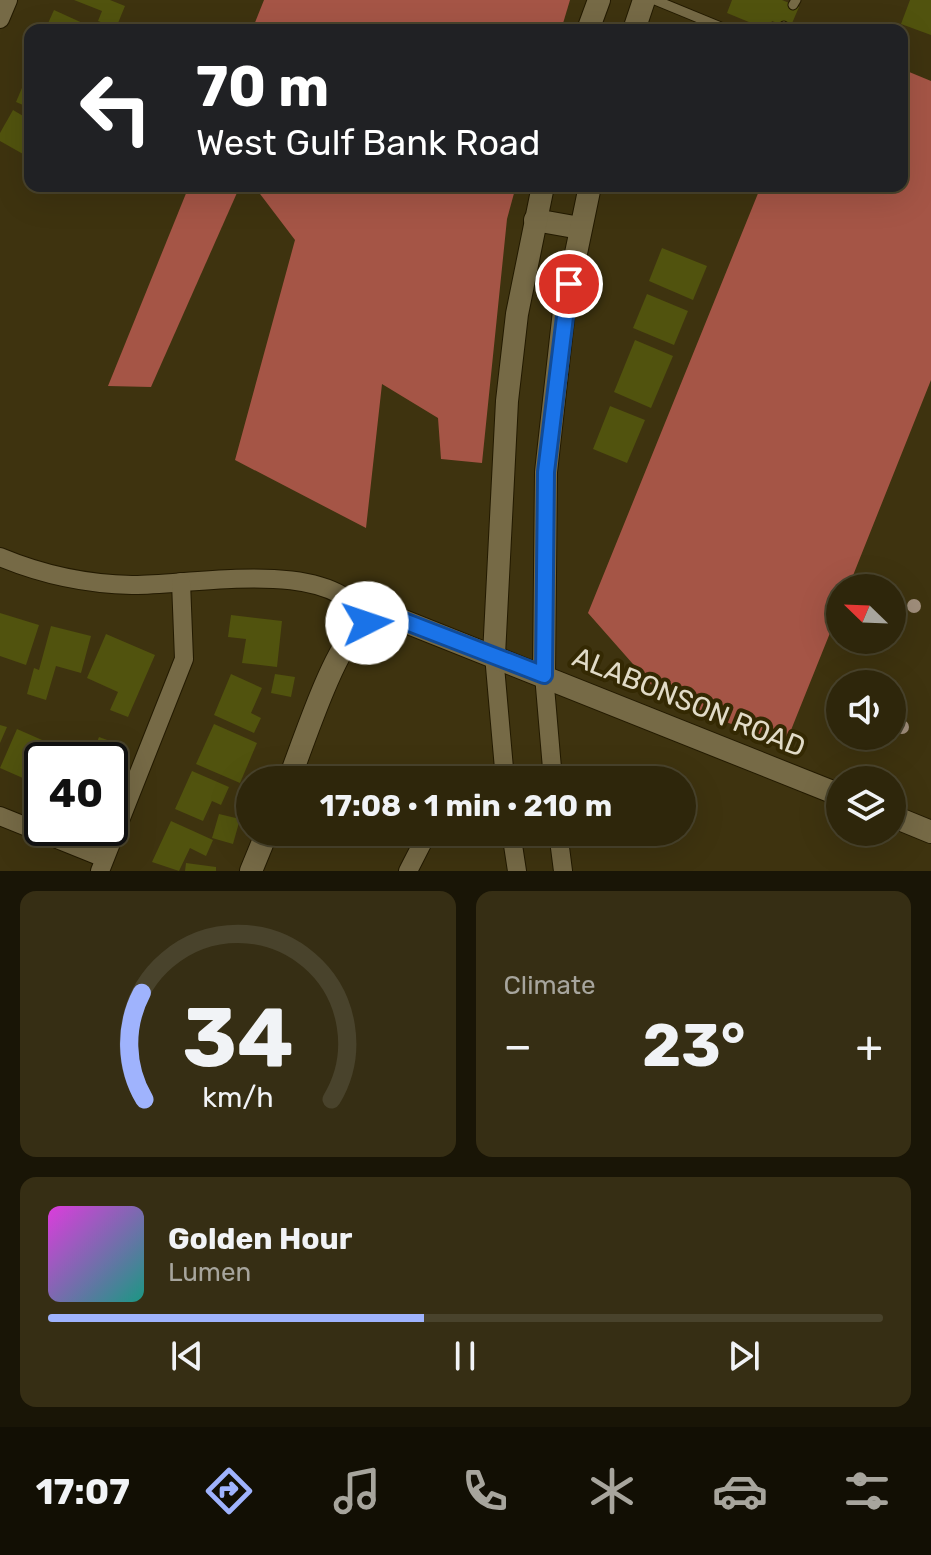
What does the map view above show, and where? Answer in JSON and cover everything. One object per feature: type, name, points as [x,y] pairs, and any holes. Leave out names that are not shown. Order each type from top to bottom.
[{"type":"street","points":[[0,19],[8,0]]},
{"type":"street","points":[[590,24],[599,0]]},
{"type":"street","points":[[636,24],[644,0]]},
{"type":"street","points":[[504,766],[494,655],[507,401],[517,314],[542,192]]},
{"type":"street","points":[[552,766],[544,675],[546,472],[564,311],[589,192]]},
{"type":"street","points":[[535,220],[580,228]]},
{"type":"street","points":[[0,557],[62,579],[130,585],[252,577],[305,585],[350,599],[361,608],[367,623],[351,637],[340,656],[295,766]]},
{"type":"street","points":[[0,816],[102,864],[184,659],[181,582]]},
{"type":"street","name":"ALABONSON ROAD","points":[[367,623],[391,616],[826,789]]},
{"type":"street","points":[[906,822],[931,832]]},
{"type":"street","points":[[251,871],[261,846]]},
{"type":"street","points":[[408,871],[421,846]]},
{"type":"street","points":[[513,846],[517,871]]},
{"type":"street","points":[[560,846],[563,871]]},
{"type":"lane","points":[[655,0],[713,24]]},
{"type":"shaded area","points":[[264,0],[570,0],[563,24],[254,24]]},
{"type":"shaded area","points":[[908,71],[931,81],[931,380],[854,574],[826,574],[826,643],[785,745],[662,697],[588,613],[759,192],[908,192]]},
{"type":"shaded area","points":[[187,192],[237,192],[151,387],[108,386]]},
{"type":"shaded area","points":[[259,192],[514,192],[507,219],[482,463],[441,459],[438,418],[382,384],[366,528],[235,460],[295,240]]},
{"type":"building","points":[[74,0],[110,0],[125,6],[118,24],[98,21],[102,11]]},
{"type":"building","points":[[732,0],[782,0],[799,7],[792,24],[772,21],[771,24],[754,24],[727,13]]},
{"type":"building","points":[[910,0],[931,0],[931,35],[908,24],[901,24]]},
{"type":"building","points":[[54,10],[85,24],[48,24]]},
{"type":"building","points":[[24,83],[24,105],[16,102]]},
{"type":"building","points":[[13,110],[24,116],[23,154],[0,141],[0,133]]},
{"type":"building","points":[[662,248],[707,266],[693,300],[649,281]]},
{"type":"building","points":[[647,294],[688,311],[674,345],[633,328]]},
{"type":"building","points":[[635,340],[673,356],[651,408],[614,392]]},
{"type":"building","points":[[610,406],[645,420],[627,463],[593,449]]},
{"type":"building","points":[[0,613],[39,625],[26,665],[0,656]]},
{"type":"building","points":[[231,615],[282,621],[277,667],[242,663],[246,639],[228,637]]},
{"type":"building","points":[[51,626],[91,636],[81,673],[56,666],[46,700],[27,694],[34,668],[39,670]]},
{"type":"building","points":[[106,634],[155,655],[128,717],[110,710],[118,692],[87,678]]},
{"type":"building","points":[[231,674],[262,688],[251,713],[261,718],[254,733],[214,715]]},
{"type":"building","points":[[275,674],[295,677],[291,697],[271,693]]},
{"type":"building","points":[[214,724],[257,743],[247,766],[236,766],[236,781],[196,764]]},
{"type":"building","points":[[0,725],[7,727],[0,743]]},
{"type":"building","points":[[17,729],[47,742],[24,742],[24,779],[0,768]]},
{"type":"building","points":[[192,771],[229,787],[221,805],[212,801],[203,821],[175,809]]},
{"type":"building","points":[[219,814],[236,818],[233,844],[212,838]]},
{"type":"building","points":[[171,821],[213,840],[206,856],[190,848],[179,871],[152,862]]},
{"type":"building","points":[[186,863],[216,867],[216,871],[185,871]]},
{"type":"route","points":[[367,623],[391,616],[544,675],[546,472],[569,284]]}]
